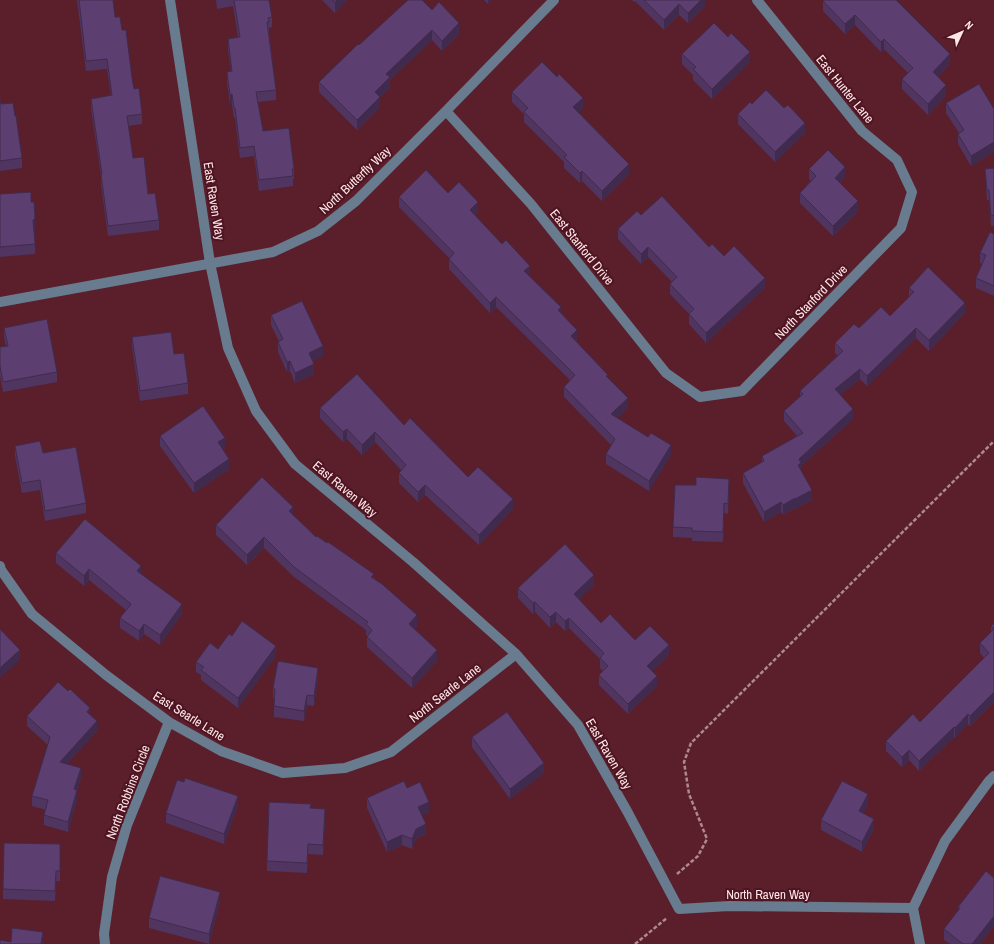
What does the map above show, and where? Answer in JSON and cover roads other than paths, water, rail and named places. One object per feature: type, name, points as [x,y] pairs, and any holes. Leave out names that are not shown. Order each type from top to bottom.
[{"type":"street","name":"East Raven Way","points":[[170,0],[210,263],[228,348],[256,411],[295,464],[413,562],[516,654],[578,725],[627,811],[679,909]]},
{"type":"street","name":"North Butterfly Way","points":[[0,302],[273,252],[318,231],[356,201],[554,0]]},
{"type":"street","name":"East Hunter Lane","points":[[757,0],[862,131],[897,160],[912,192]]},
{"type":"street","name":"East Stanford Drive","points":[[446,111],[531,204],[666,373],[700,397]]},
{"type":"street","name":"North Stanford Drive","points":[[700,397],[742,391],[901,228],[912,192]]},
{"type":"street","name":"East Searle Lane","points":[[0,566],[1,570],[32,614],[106,675],[169,722],[221,751],[283,772],[345,768],[391,752]]},
{"type":"street","name":"North Searle Lane","points":[[391,752],[516,654]]},
{"type":"street","name":"North Robbins Circle","points":[[105,944],[104,934],[112,877],[126,825],[169,722]]},
{"type":"street","points":[[920,944],[913,908],[945,841],[994,776]]},
{"type":"street","name":"North Raven Way","points":[[679,909],[729,906],[913,908]]}]
